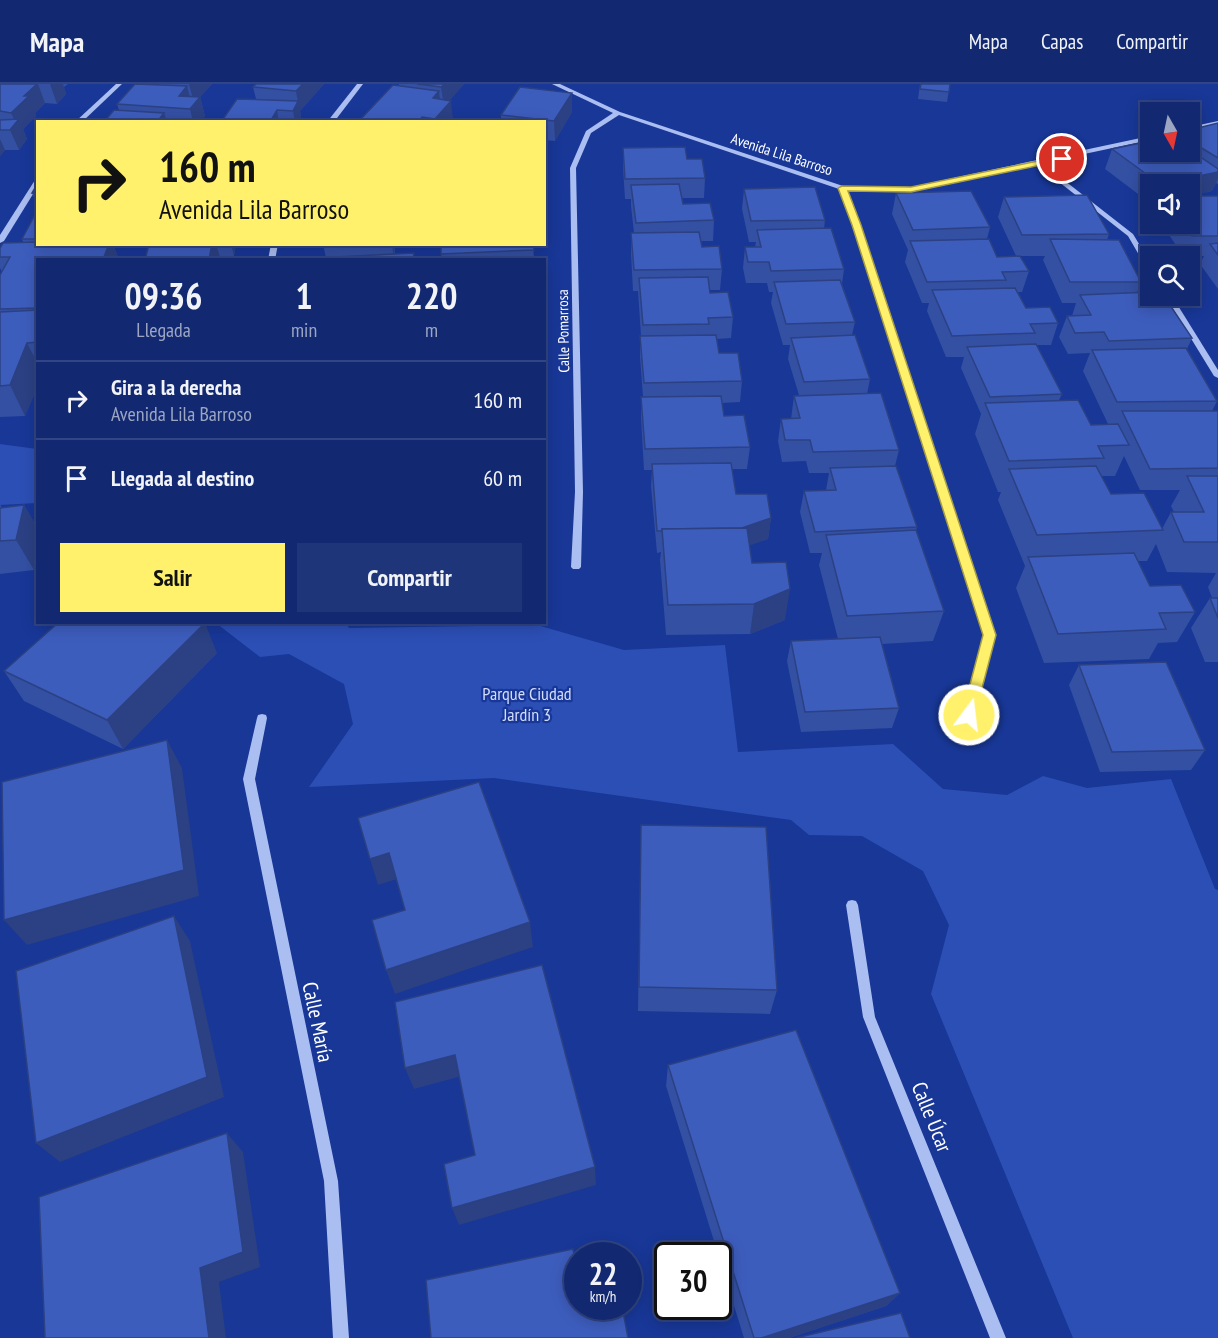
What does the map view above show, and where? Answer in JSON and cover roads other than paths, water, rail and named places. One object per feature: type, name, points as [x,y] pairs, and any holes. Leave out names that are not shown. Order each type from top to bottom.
[{"type":"street","points":[[80,120],[119,84]]},
{"type":"street","points":[[332,120],[360,84]]},
{"type":"street","name":"Avenida Lila Barroso","points":[[555,84],[618,113],[842,188],[911,189],[1039,164],[1140,140]]},
{"type":"street","name":"Calle Pomarrosa","points":[[576,567],[579,492],[573,168],[588,132],[618,113]]},
{"type":"street","points":[[1200,127],[1218,123]]},
{"type":"street","points":[[1039,164],[1131,235],[1140,250]]},
{"type":"street","points":[[0,241],[36,183]]},
{"type":"street","points":[[842,188],[857,225],[990,635],[969,715]]},
{"type":"street","points":[[1174,306],[1218,376]]},
{"type":"street","name":"Calle María","points":[[262,717],[249,779],[331,1181],[341,1338]]},
{"type":"street","name":"Calle Úcar","points":[[852,905],[869,1017],[998,1338]]},
{"type":"park label","name":"Parque Ciudad Jardín 3","points":[[527,703]]}]
